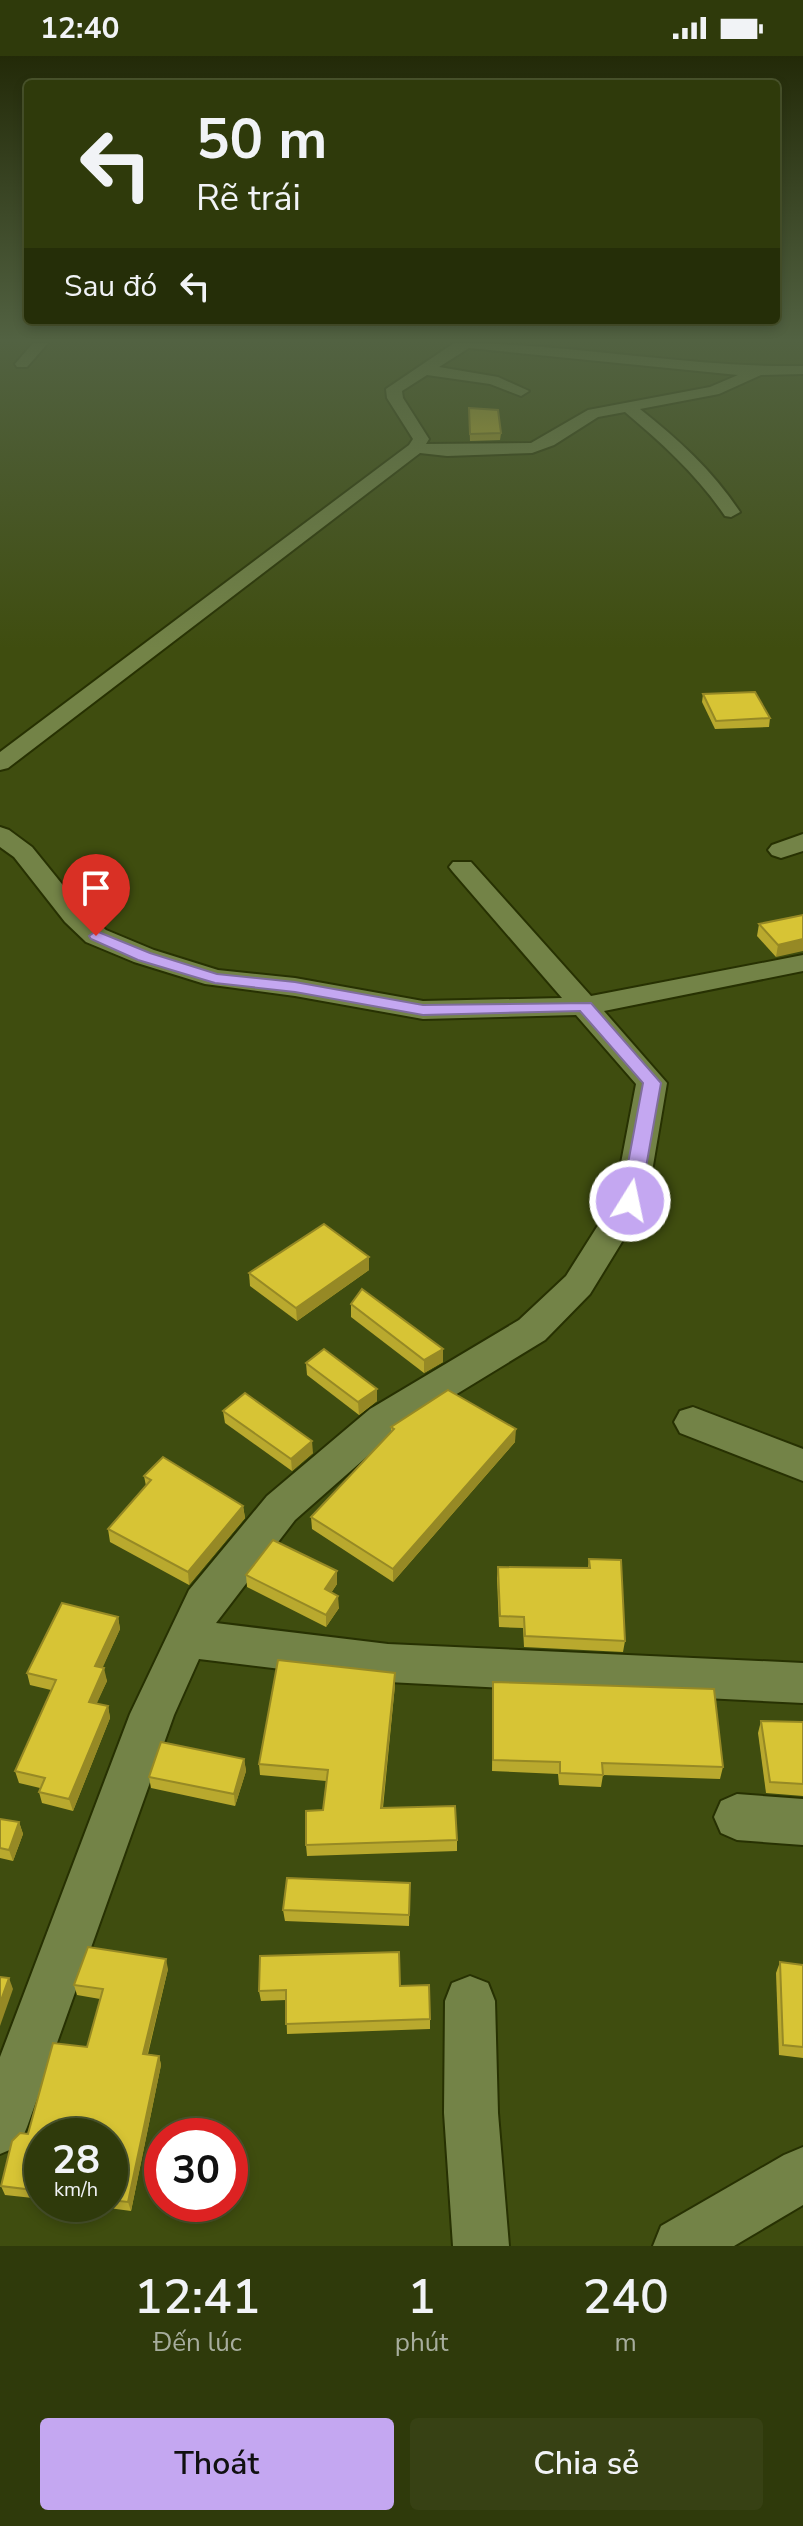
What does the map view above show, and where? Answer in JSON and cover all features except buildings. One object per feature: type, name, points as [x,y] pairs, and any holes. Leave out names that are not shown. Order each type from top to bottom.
[{"type":"street","points":[[0,763],[418,445]]},
{"type":"street","points":[[416,448],[447,451],[544,445]]},
{"type":"street","points":[[675,445],[716,488],[731,512]]},
{"type":"street","points":[[0,835],[23,852],[74,916],[96,936],[192,973],[423,1010],[585,1006],[800,967]]},
{"type":"street","points":[[0,2127],[152,1714],[204,1603],[281,1508],[383,1420],[532,1330],[578,1285],[630,1201],[652,1083],[462,867]]},
{"type":"street","points":[[693,1422],[803,1465]]},
{"type":"street","points":[[188,1639],[388,1663],[803,1683]]},
{"type":"street","points":[[737,1817],[803,1822]]},
{"type":"street","points":[[470,2001],[471,2113],[481,2246]]},
{"type":"street","points":[[681,2246],[803,2174]]},
{"type":"route","points":[[96,936],[192,973],[295,987],[423,1010],[585,1006],[652,1083],[630,1201]]}]
